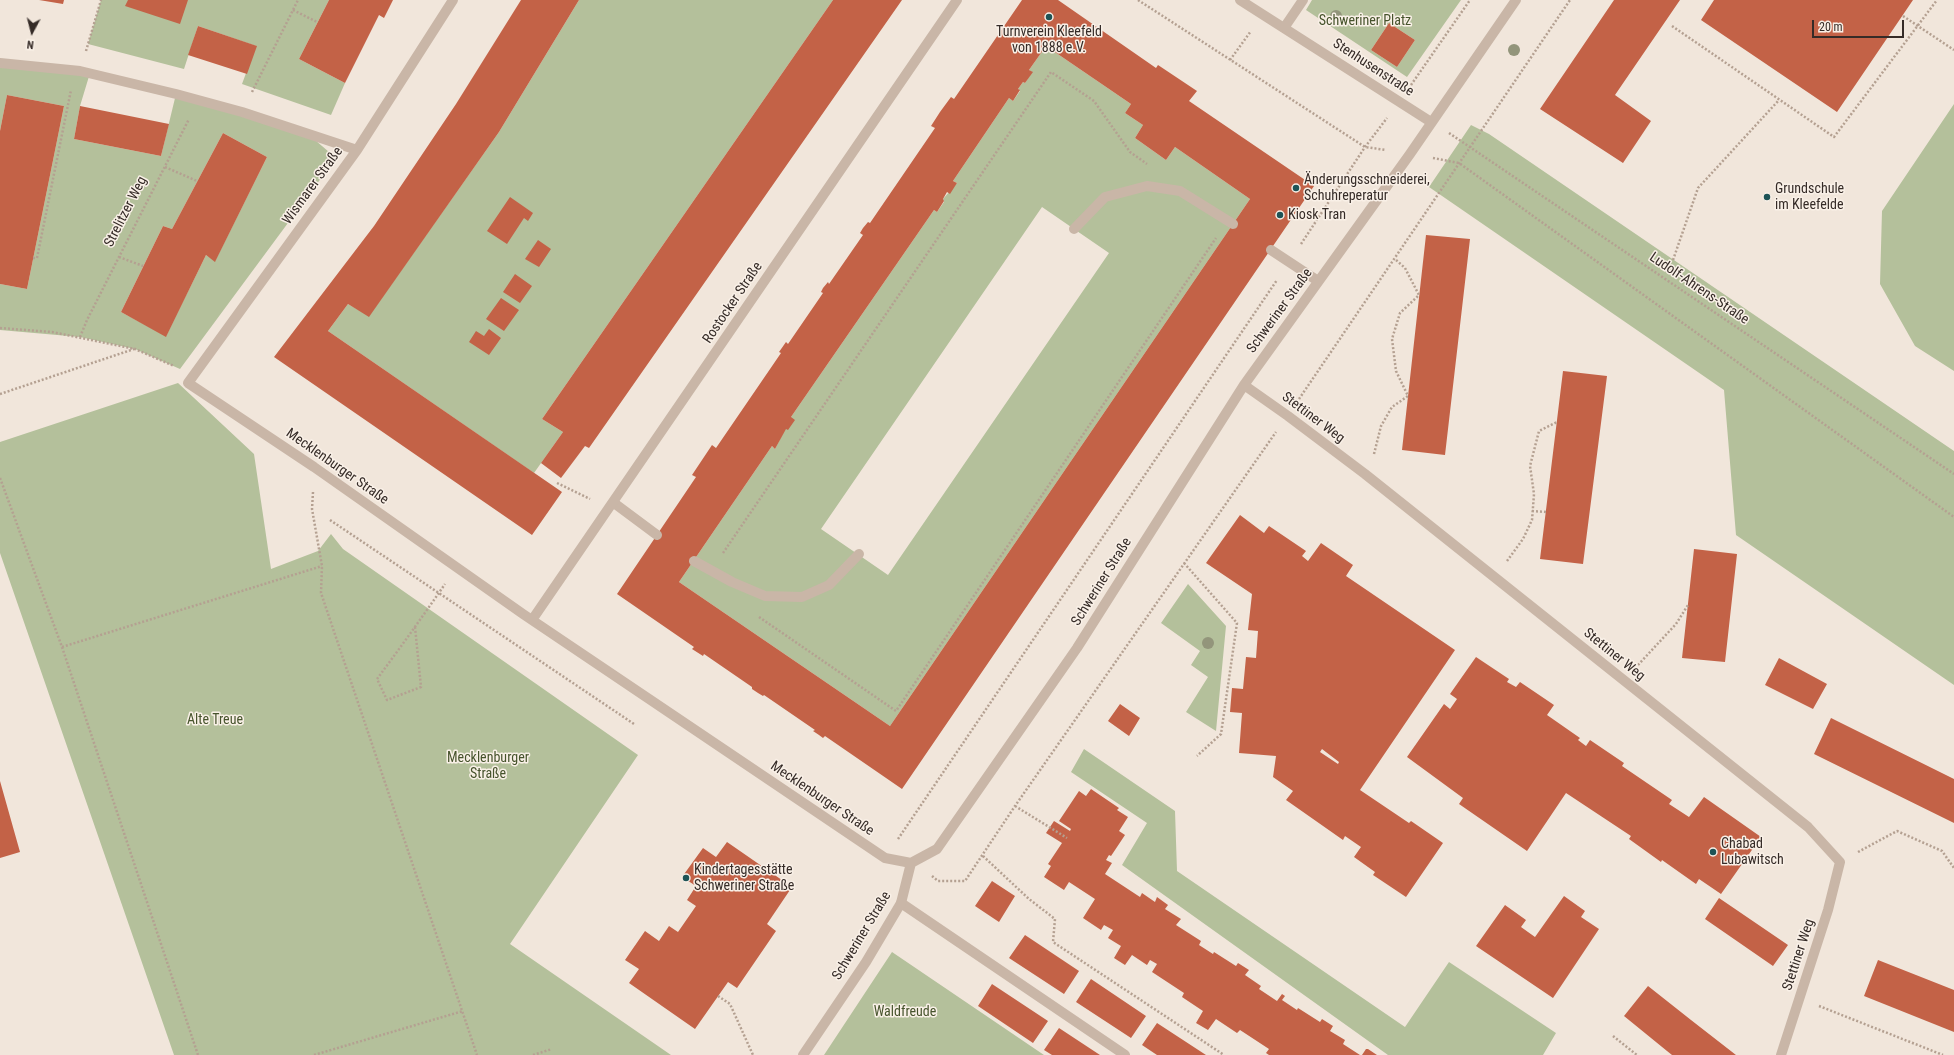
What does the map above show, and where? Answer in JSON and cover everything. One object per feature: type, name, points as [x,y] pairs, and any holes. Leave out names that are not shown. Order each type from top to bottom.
[{"type":"street","name":"Wismarer Straße","points":[[188,382],[357,150],[453,0]]},
{"type":"street","name":"Rostocker Straße","points":[[532,620],[612,506],[957,0]]},
{"type":"street","name":"Stenhusenstraße","points":[[1240,0],[1431,122]]},
{"type":"street","points":[[1284,28],[1303,0]]},
{"type":"street","points":[[1431,122],[1516,0]]},
{"type":"street","points":[[0,63],[78,71],[199,100],[242,112],[357,150]]},
{"type":"street","name":"Schweriner Straße","points":[[803,1055],[866,962],[901,904],[911,863],[937,849],[1077,648],[1244,385],[1410,154],[1431,122]]},
{"type":"street","points":[[1074,229],[1105,197],[1147,186],[1180,191],[1230,223]]},
{"type":"street","points":[[1271,250],[1318,281]]},
{"type":"street","name":"Mecklenburger Straße","points":[[188,382],[314,467],[532,620],[885,858],[911,863]]},
{"type":"street","name":"Stettiner Weg","points":[[1244,385],[1365,474],[1808,827],[1840,862],[1828,910],[1781,1055]]},
{"type":"street","points":[[612,506],[657,535]]},
{"type":"street","points":[[694,561],[711,569],[732,582],[765,596],[802,596],[829,585],[859,554]]},
{"type":"street","points":[[901,904],[1125,1055]]},
{"type":"path","points":[[33,258],[37,258],[62,143],[58,140],[101,0]]},
{"type":"path","points":[[242,112],[298,0]]},
{"type":"path","points":[[1138,0],[1365,147],[1458,163],[1954,517]]},
{"type":"path","points":[[885,858],[1239,339],[1365,147],[1399,102],[1470,0]]},
{"type":"path","points":[[911,863],[938,881],[965,882],[1015,806],[1288,416],[1395,259],[1458,163],[1570,0]]},
{"type":"path","points":[[1672,26],[1834,137],[1938,0]]},
{"type":"path","points":[[293,10],[318,22]]},
{"type":"path","points":[[1230,60],[1263,15]]},
{"type":"path","points":[[1903,16],[1954,50]]},
{"type":"path","points":[[711,569],[739,531],[1052,72],[1094,101],[1130,152],[1148,165]]},
{"type":"path","name":"Strelitzer Weg","points":[[80,337],[199,100]]},
{"type":"path","points":[[1673,260],[1698,188],[1779,100]]},
{"type":"path","name":"Ludolf-Ahrens-Straße","points":[[1431,122],[1471,146],[1954,474]]},
{"type":"path","points":[[165,167],[197,181]]},
{"type":"path","points":[[758,616],[896,711],[1230,223]]},
{"type":"path","points":[[119,257],[143,266]]},
{"type":"path","points":[[1365,474],[1375,452],[1381,426],[1392,407],[1408,396],[1396,371],[1392,339],[1400,313],[1419,295],[1405,268],[1395,259]]},
{"type":"path","points":[[0,328],[52,332],[135,349],[180,369],[188,382]]},
{"type":"path","points":[[0,394],[135,349]]},
{"type":"path","points":[[1494,577],[1523,539],[1532,520],[1534,494],[1530,466],[1539,431],[1557,422]]},
{"type":"path","points":[[314,467],[312,509],[322,566],[321,593],[477,1055]]},
{"type":"path","points":[[0,478],[62,647],[198,1055]]},
{"type":"path","points":[[557,482],[612,506]]},
{"type":"path","points":[[1532,511],[1546,512]]},
{"type":"path","points":[[330,520],[634,724]]},
{"type":"path","points":[[1184,563],[1237,623],[1221,734],[1197,756]]},
{"type":"path","points":[[62,647],[322,566]]},
{"type":"path","points":[[415,627],[421,687],[387,700],[377,679],[456,567]]},
{"type":"path","points":[[1624,680],[1676,624],[1688,605]]},
{"type":"path","points":[[1015,806],[1067,838]]},
{"type":"path","points":[[1840,862],[1896,831],[1942,852],[1954,868]]},
{"type":"path","points":[[983,856],[1029,899],[1055,919],[1053,942],[1224,1055]]},
{"type":"path","points":[[718,996],[730,1004],[752,1055]]},
{"type":"path","points":[[1800,999],[1943,1055]]},
{"type":"path","points":[[314,1055],[463,1012]]},
{"type":"path","points":[[1613,1036],[1637,1055]]},
{"type":"path","points":[[533,1055],[552,1049]]},
{"type":"green space","points":[[101,0],[329,0],[299,59],[345,83],[331,115],[242,84],[256,46],[198,26],[184,69],[88,44]]},
{"type":"green space","points":[[579,0],[833,0],[542,419],[563,432],[534,473],[328,331],[348,304],[369,316],[499,132]]},
{"type":"green space","name":"Schweriner Platz","points":[[1312,0],[1461,0],[1407,77],[1306,10]],"holes":[[[1389,23],[1415,40],[1397,67],[1371,50]]]},
{"type":"green space","points":[[1046,46],[1131,104],[1125,113],[1143,125],[1135,138],[1166,160],[1175,147],[1250,199],[890,726],[679,582],[772,446],[775,449],[791,417],[934,210],[937,212],[944,202],[943,199],[957,183],[953,181],[1009,98],[1013,101],[1020,91],[1018,89],[1023,82],[1025,83],[1032,72],[1029,70]],"holes":[[[1042,207],[1109,253],[888,575],[821,529]]]},
{"type":"green space","points":[[0,63],[90,73],[80,106],[74,139],[161,156],[176,94],[308,134],[336,158],[180,369],[135,349],[80,337],[0,330],[0,284],[27,289],[64,106],[7,95],[0,131]],"holes":[[[223,133],[267,157],[215,261],[206,255],[166,336],[121,312],[163,226],[172,229]]]},
{"type":"green space","points":[[1954,104],[1954,371],[1915,346],[1880,284],[1882,211]]},
{"type":"green space","points":[[1471,125],[1489,134],[1954,451],[1954,685],[1736,535],[1724,390],[1429,187]]},
{"type":"green space","name":"Alte Treue","points":[[178,383],[254,454],[271,569],[318,551],[331,534],[343,549],[638,755],[510,944],[671,1055],[174,1055],[0,553],[0,442]]},
{"type":"green space","points":[[1188,584],[1226,626],[1216,731],[1186,712],[1208,677],[1191,665],[1200,651],[1161,623]]},
{"type":"green space","points":[[1084,749],[1175,811],[1177,871],[1405,1027],[1449,962],[1556,1033],[1543,1055],[1388,1055],[1122,865],[1147,823],[1071,772]]},
{"type":"green space","name":"Waldfreude","points":[[892,952],[1044,1055],[824,1055]]},
{"type":"building","points":[[39,0],[64,0],[63,4]]},
{"type":"building","points":[[128,0],[188,0],[180,24],[125,6]]},
{"type":"building","points":[[329,0],[393,0],[384,18],[379,15],[345,83],[299,59]]},
{"type":"building","points":[[521,0],[579,0],[499,132],[369,317],[348,304],[328,331],[562,492],[532,535],[274,357],[374,226],[456,104]]},
{"type":"building","points":[[833,0],[902,0],[589,448],[585,446],[561,478],[541,463],[563,432],[542,419]]},
{"type":"building","points":[[1022,0],[1058,0],[1156,68],[1158,65],[1197,91],[1189,101],[1314,186],[902,789],[825,736],[823,738],[813,731],[815,730],[764,695],[763,696],[752,689],[752,687],[704,654],[703,656],[692,649],[694,647],[617,594],[696,477],[692,475],[712,445],[716,448],[781,353],[779,352],[786,342],[788,344],[823,293],[821,292],[823,288],[828,282],[829,284],[863,235],[860,233],[863,228],[868,222],[870,223],[935,128],[931,126],[940,112],[951,97],[954,99]],"holes":[[[1046,46],[1131,104],[1125,113],[1143,125],[1135,138],[1166,160],[1175,147],[1250,199],[890,726],[679,582],[772,446],[775,449],[786,429],[788,430],[795,420],[791,417],[934,210],[937,212],[944,201],[943,199],[947,192],[950,194],[957,183],[953,181],[1009,98],[1013,101],[1020,90],[1018,89],[1023,82],[1025,83],[1033,72],[1029,70]]]},
{"type":"building","points":[[1614,0],[1680,0],[1615,95],[1651,121],[1623,163],[1540,109]]},
{"type":"building","points":[[1714,0],[1913,0],[1837,112],[1701,20]]},
{"type":"building","points":[[1389,23],[1415,40],[1397,67],[1371,50]]},
{"type":"building","points":[[198,26],[257,46],[247,74],[188,55]]},
{"type":"building","points":[[7,95],[64,106],[27,289],[0,284],[0,131]]},
{"type":"building","points":[[80,106],[169,124],[161,156],[74,139]]},
{"type":"building","points":[[223,133],[267,157],[215,262],[206,255],[166,337],[121,312],[163,226],[172,229]]},
{"type":"building","points":[[510,197],[533,213],[528,221],[524,218],[507,244],[487,231]]},
{"type":"building","points":[[1426,235],[1470,239],[1445,455],[1402,450]]},
{"type":"building","points":[[538,240],[551,249],[539,267],[525,259]]},
{"type":"building","points":[[515,274],[532,286],[520,303],[503,292]]},
{"type":"building","points":[[501,298],[519,310],[504,331],[486,319]]},
{"type":"building","points":[[489,329],[501,338],[489,355],[469,342],[476,331],[484,336]]},
{"type":"building","points":[[1563,371],[1607,376],[1583,564],[1540,559]]},
{"type":"building","points":[[1240,515],[1264,533],[1269,526],[1306,551],[1302,556],[1308,561],[1321,543],[1353,565],[1346,576],[1455,650],[1360,790],[1409,823],[1411,821],[1443,843],[1406,897],[1373,875],[1375,872],[1354,857],[1361,847],[1345,836],[1343,840],[1286,800],[1293,791],[1273,777],[1276,756],[1239,753],[1242,713],[1230,712],[1232,688],[1243,689],[1246,657],[1256,658],[1258,631],[1248,630],[1252,594],[1206,563]],"holes":[[[1322,749],[1339,762],[1338,764],[1320,752]]]},
{"type":"building","points":[[1694,549],[1737,554],[1725,662],[1682,658]]},
{"type":"building","points":[[1476,657],[1509,679],[1507,682],[1516,687],[1520,682],[1554,705],[1547,715],[1580,738],[1578,740],[1586,746],[1590,740],[1624,763],[1622,766],[1672,800],[1669,804],[1689,817],[1704,797],[1761,837],[1721,894],[1699,879],[1696,884],[1662,860],[1661,862],[1629,839],[1631,836],[1566,793],[1527,851],[1459,804],[1463,798],[1407,757],[1444,704],[1450,709],[1457,699],[1450,694]]},
{"type":"building","points":[[1779,658],[1827,684],[1813,709],[1765,685]]},
{"type":"building","points":[[1120,704],[1140,718],[1129,736],[1108,721]]},
{"type":"building","points":[[1831,718],[1954,779],[1954,823],[1814,754]]},
{"type":"building","points":[[0,781],[20,852],[0,858]]},
{"type":"building","points":[[1091,789],[1119,808],[1117,810],[1128,817],[1119,831],[1125,835],[1111,856],[1109,855],[1106,860],[1112,863],[1105,874],[1140,897],[1142,893],[1155,902],[1157,897],[1168,905],[1165,909],[1181,919],[1176,925],[1201,941],[1199,945],[1213,954],[1214,952],[1236,966],[1238,963],[1249,970],[1245,975],[1261,986],[1259,989],[1277,1001],[1282,994],[1285,996],[1282,1000],[1297,1010],[1298,1008],[1320,1022],[1322,1019],[1333,1026],[1330,1031],[1345,1040],[1343,1044],[1360,1055],[1269,1055],[1266,1053],[1269,1049],[1240,1030],[1237,1033],[1216,1019],[1208,1030],[1196,1023],[1203,1011],[1182,997],[1184,993],[1152,972],[1157,964],[1150,960],[1147,965],[1132,955],[1125,965],[1114,958],[1121,946],[1108,938],[1113,930],[1104,925],[1101,930],[1083,918],[1095,899],[1069,882],[1064,890],[1044,877],[1051,866],[1048,864],[1062,843],[1046,833],[1054,821],[1070,831],[1071,829],[1059,821],[1079,791],[1086,796]]},
{"type":"building","points":[[727,842],[792,887],[767,924],[776,931],[737,988],[728,982],[695,1029],[629,983],[639,969],[625,960],[645,931],[659,941],[669,926],[678,932],[696,906],[687,900],[696,886],[682,877],[703,848],[716,857]]},
{"type":"building","points":[[992,881],[1015,896],[999,922],[975,906]]},
{"type":"building","points":[[1564,896],[1585,911],[1581,917],[1599,929],[1553,998],[1476,946],[1505,905],[1526,920],[1521,927],[1535,937]]},
{"type":"building","points":[[1719,898],[1788,945],[1773,966],[1705,919]]},
{"type":"building","points":[[1025,935],[1079,971],[1064,994],[1009,958]]},
{"type":"building","points":[[1878,960],[1954,990],[1954,1032],[1864,996]]},
{"type":"building","points":[[1091,979],[1146,1016],[1131,1038],[1076,1002]]},
{"type":"building","points":[[992,984],[1048,1021],[1033,1043],[978,1006]]},
{"type":"building","points":[[1648,986],[1736,1055],[1672,1055],[1624,1016]]},
{"type":"building","points":[[1157,1023],[1206,1055],[1157,1055],[1142,1045]]},
{"type":"building","points":[[1059,1028],[1100,1055],[1052,1055],[1044,1050]]},
{"type":"building","points":[[1366,1049],[1368,1049],[1377,1055],[1362,1055]]},
{"type":"place","name":"Turnverein Kleefeld von 1888 e.V.","points":[[1049,17]]},
{"type":"place","name":"Änderungsschneiderei, Schuhreperatur","points":[[1296,188]]},
{"type":"place","name":"Grundschule im Kleefelde","points":[[1767,197]]},
{"type":"place","name":"Kiosk Tran","points":[[1280,215]]},
{"type":"place","name":"Chabad Lubawitsch","points":[[1713,852]]},
{"type":"place","name":"Kindertagesstätte Schweriner Straße","points":[[686,878]]}]
